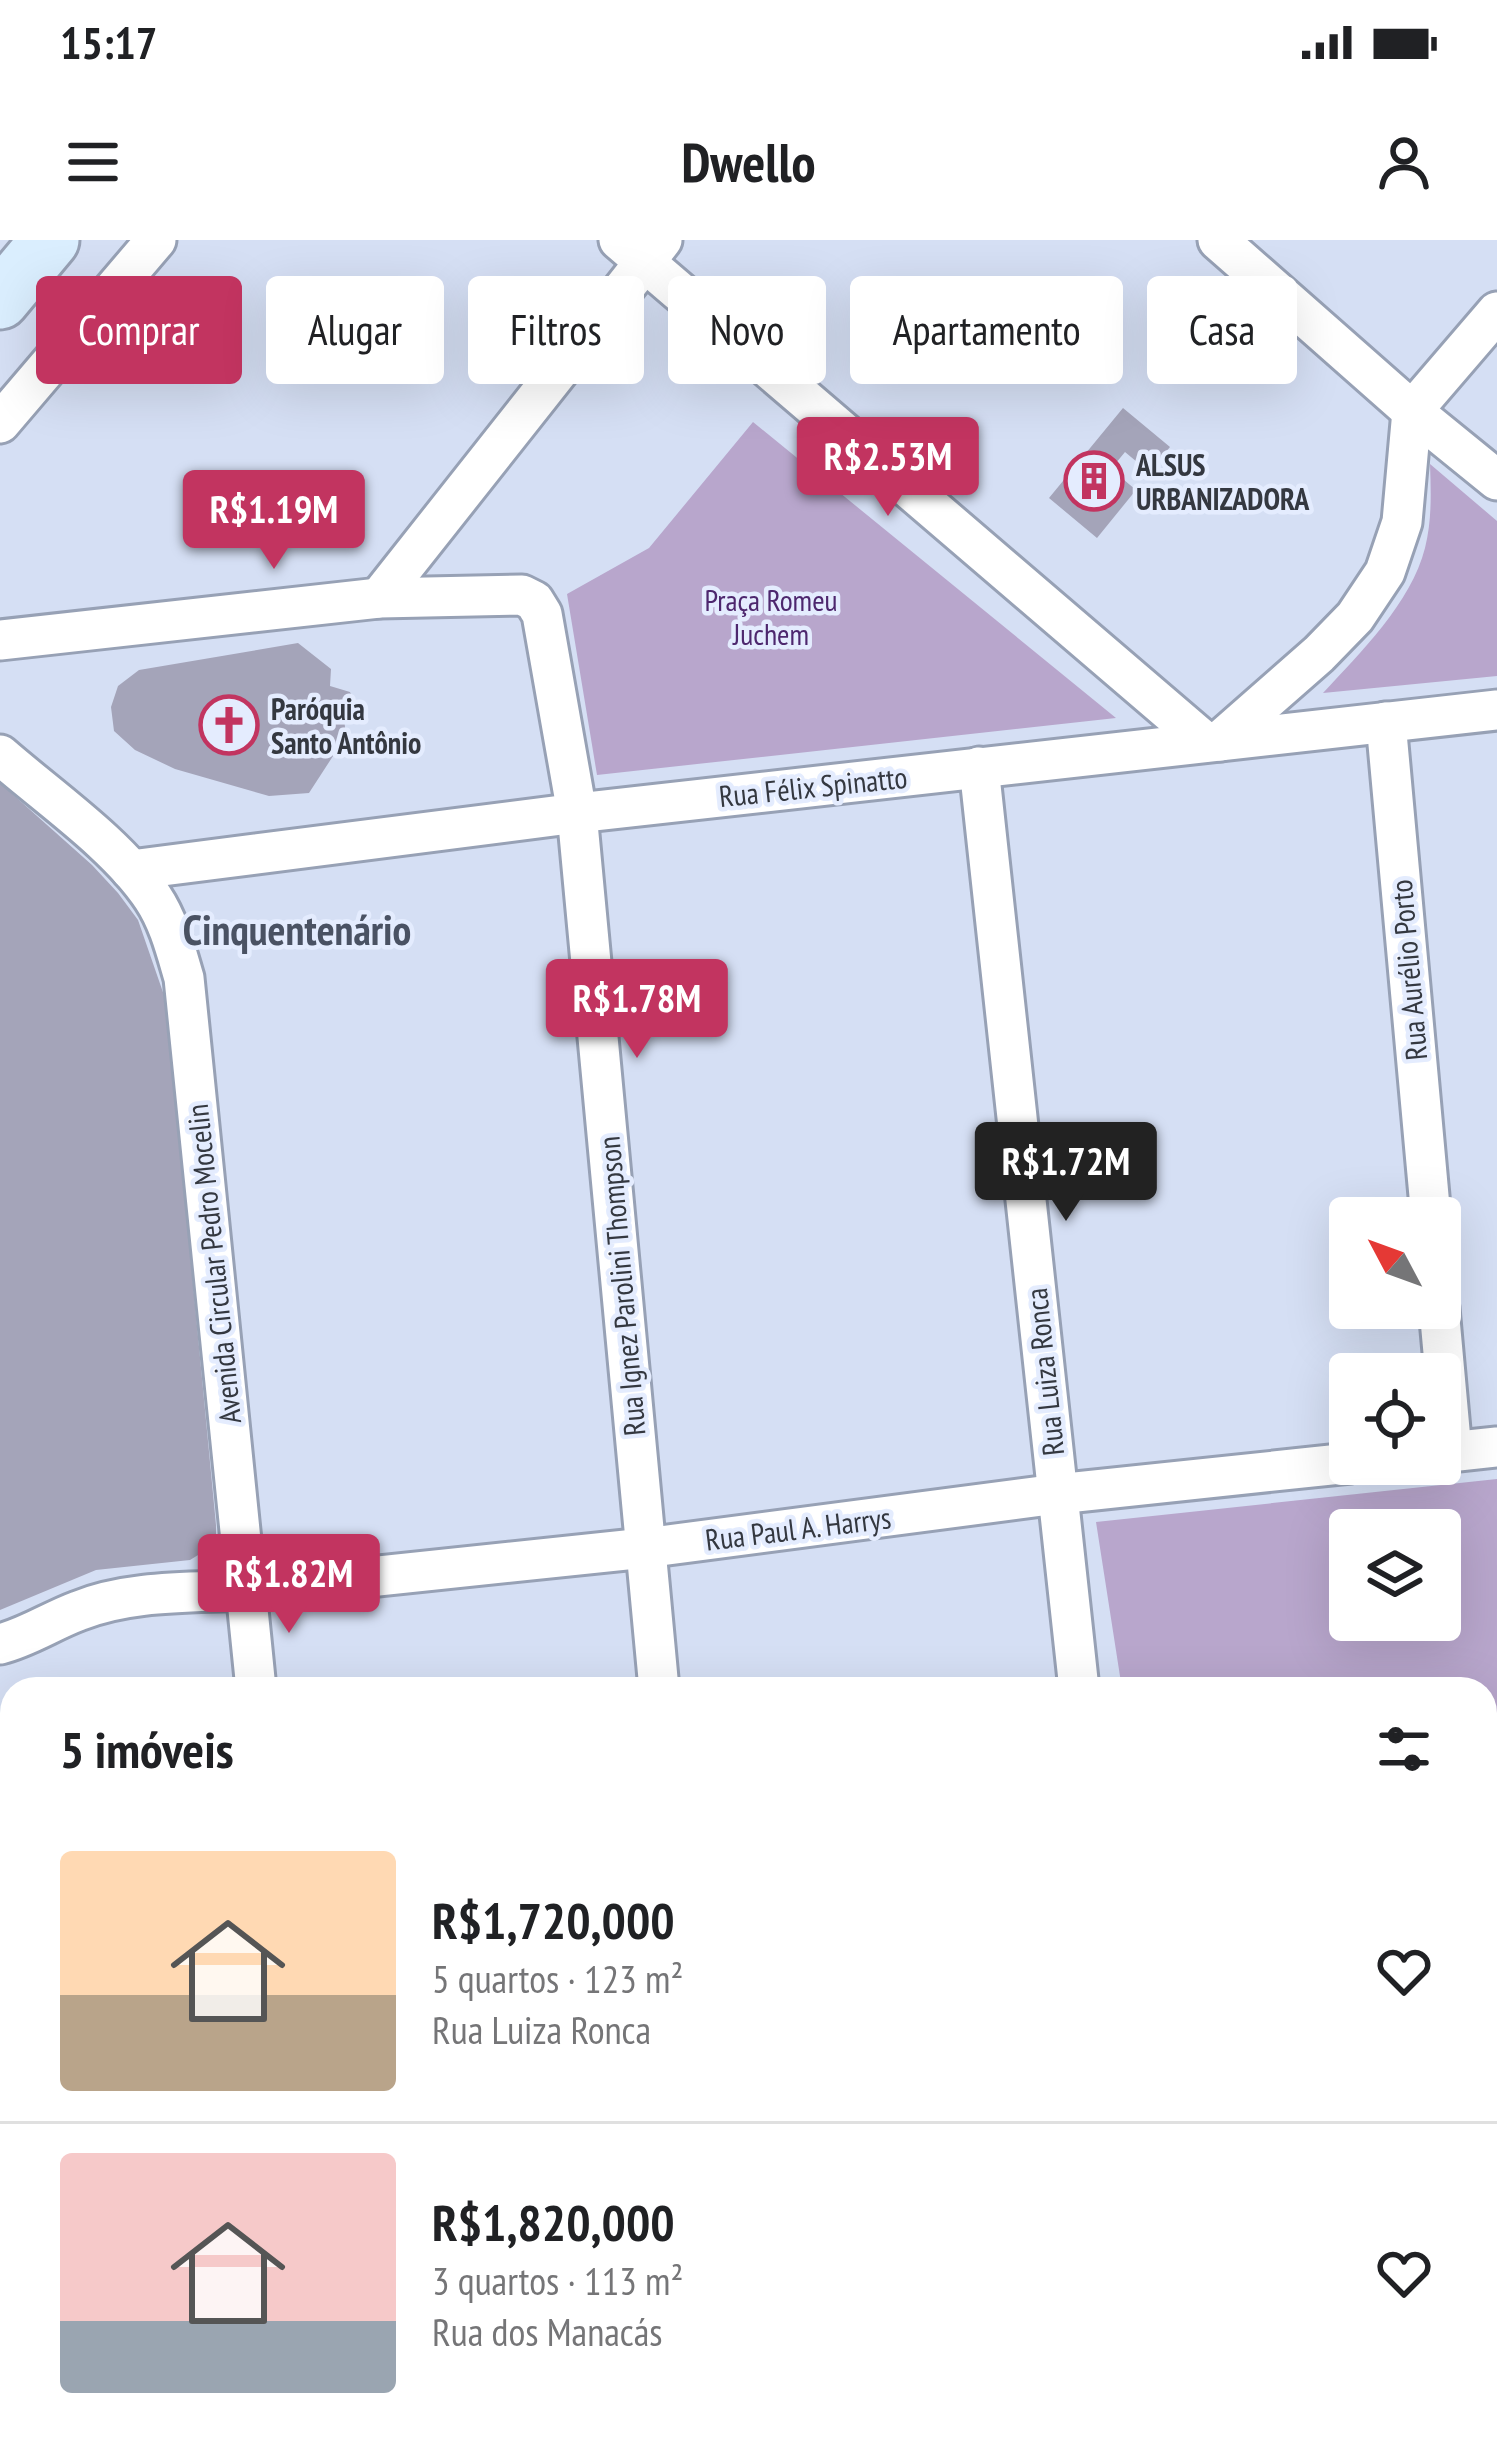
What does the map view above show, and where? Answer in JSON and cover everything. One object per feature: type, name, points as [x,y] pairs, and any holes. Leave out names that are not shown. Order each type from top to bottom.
[{"type":"street","points":[[0,423],[156,240]]},
{"type":"street","points":[[1218,240],[1497,480]]},
{"type":"street","points":[[0,640],[379,598],[642,247],[1213,741],[1319,655],[1355,617],[1385,572],[1402,522],[1412,411],[1497,312]]},
{"type":"street","name":"Rua Ignez Parolini Thompson","points":[[379,598],[522,595],[534,601],[542,614],[577,813],[657,1677]]},
{"type":"street","name":"Rua Félix Spinatto","points":[[131,870],[577,813],[1497,710]]},
{"type":"street","name":"Rua Aurélio Porto","points":[[1386,722],[1429,1197]]},
{"type":"street","name":"Avenida Circular Pedro Mocelin","points":[[0,755],[131,870],[154,899],[171,933],[184,978],[255,1677]]},
{"type":"street","name":"Rua Luiza Ronca","points":[[980,767],[1078,1677]]},
{"type":"street","points":[[1461,1451],[1497,1447]]},
{"type":"street","name":"Rua Paul A. Harrys","points":[[246,1590],[645,1548],[1329,1464]]},
{"type":"street","points":[[0,1644],[79,1610],[126,1597],[246,1590]]},
{"type":"green space","name":"Praça Romeu Juchem","points":[[753,422],[1116,718],[597,775],[567,594],[649,548]]},
{"type":"green space","points":[[1430,464],[1497,521],[1497,676],[1323,693],[1383,626],[1418,568],[1429,527]]},
{"type":"green space","points":[[1497,1479],[1497,1677],[1120,1677],[1096,1522]]},
{"type":"building","name":"ALSUS URBANIZADORA","points":[[1123,408],[1170,447],[1149,472],[1125,452],[1111,469],[1136,490],[1097,538],[1049,498]]},
{"type":"building","name":"Paróquia Santo Antônio","points":[[298,643],[331,669],[330,686],[350,692],[354,701],[352,713],[344,718],[346,736],[309,793],[269,796],[175,769],[135,750],[114,731],[111,707],[118,686],[139,670]]},
{"type":"building","points":[[0,783],[118,893],[138,920],[166,1001],[216,1544],[190,1560],[96,1570],[0,1610]]},
{"type":"place","name":"ALSUS URBANIZADORA","points":[[1094,481]]},
{"type":"place","name":"Paróquia Santo Antônio","points":[[229,725]]},
{"type":"district","name":"Cinquentenário","points":[[297,929]]}]
